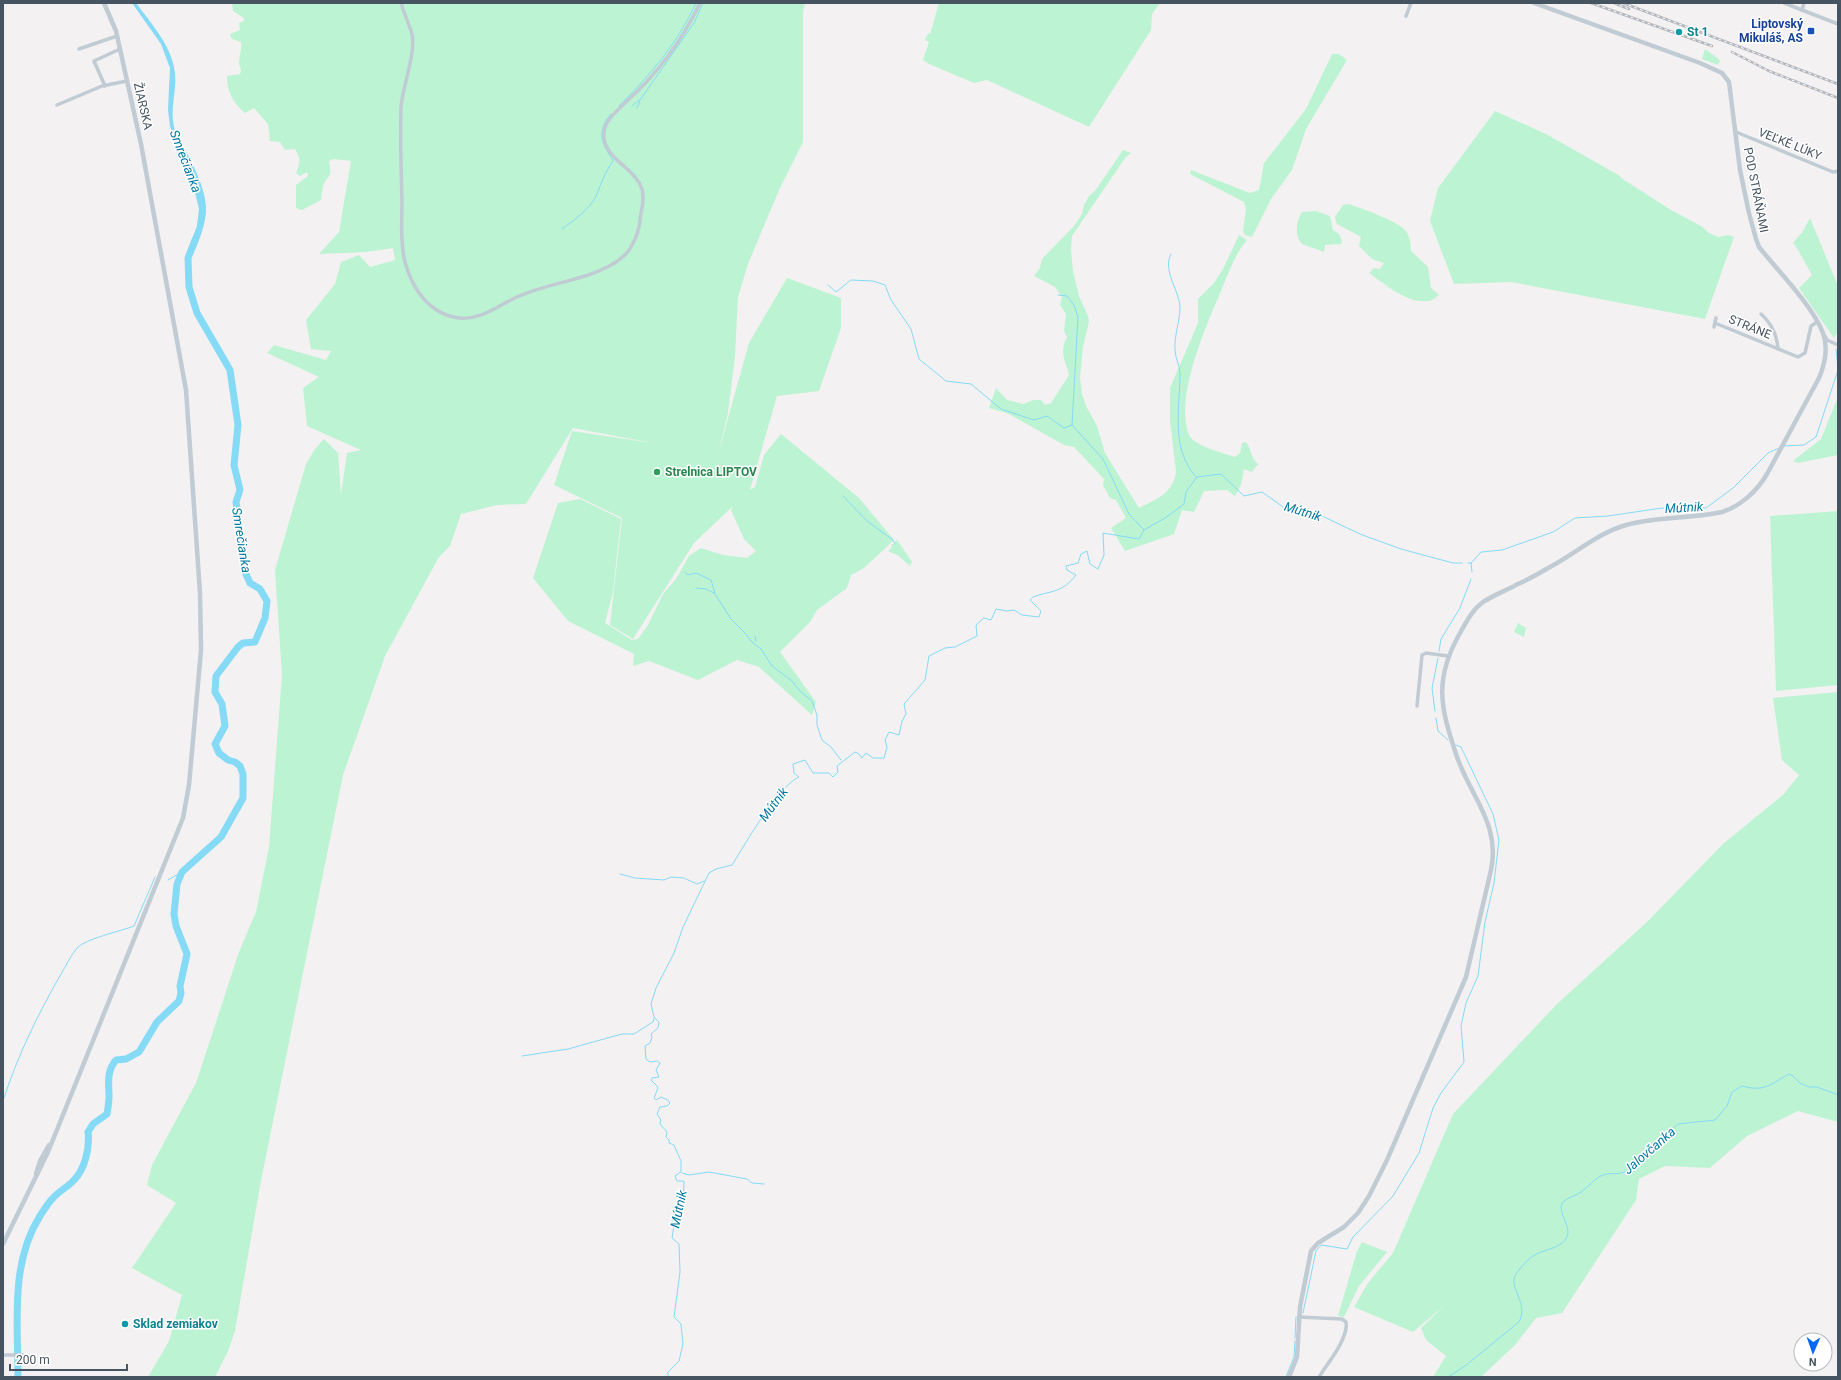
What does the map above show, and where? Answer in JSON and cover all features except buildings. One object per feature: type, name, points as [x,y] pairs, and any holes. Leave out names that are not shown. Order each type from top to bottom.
[{"type":"street","name":"ŽIARSKA","points":[[3,1244],[52,1142],[178,832],[185,810],[189,784],[201,650],[200,593],[186,390],[155,216],[127,81],[117,36],[112,20],[104,3]]},
{"type":"street","points":[[401,3],[412,36],[408,71],[401,107],[403,232],[405,262],[413,283],[425,300],[440,312],[462,318],[477,317],[524,294],[602,270],[618,260],[629,250],[636,237],[641,218],[642,187],[635,176],[616,160],[608,148],[604,130],[611,118],[658,70],[681,37],[700,3]]},
{"type":"street","points":[[1406,16],[1411,3]]},
{"type":"street","name":"POD STRÁŇAMI","points":[[1448,656],[1468,618],[1477,607],[1494,596],[1568,558],[1598,536],[1634,523],[1719,513],[1730,510],[1744,500],[1766,476],[1820,374],[1824,362],[1825,349],[1823,333],[1817,322],[1757,242],[1744,194],[1730,85],[1728,80],[1722,73],[1695,61],[1534,3]]},
{"type":"street","points":[[1784,3],[1838,24]]},
{"type":"street","points":[[1802,10],[1804,3]]},
{"type":"street","points":[[79,50],[117,36]]},
{"type":"street","points":[[105,86],[94,61],[120,49]]},
{"type":"street","points":[[57,105],[105,86],[127,81]]},
{"type":"street","name":"VEĽKÉ LÚKY","points":[[1736,132],[1834,172],[1838,171]]},
{"type":"street","name":"STRÁNE","points":[[1761,314],[1771,326],[1777,340],[1778,349]]},
{"type":"street","name":"STRÁNE","points":[[1716,318],[1714,325],[1796,356],[1803,355],[1806,351],[1811,326],[1817,322]]},
{"type":"street","points":[[1823,333],[1828,340],[1836,345]]},
{"type":"street","points":[[1825,349],[1827,346],[1836,345]]},
{"type":"street","points":[[1289,1377],[1297,1357],[1300,1307],[1312,1250],[1320,1241],[1348,1224],[1358,1213],[1368,1198],[1431,1060],[1467,971],[1491,870],[1493,855],[1490,832],[1480,803],[1458,760],[1444,716],[1442,687],[1448,656],[1426,653],[1422,655],[1417,706]]},
{"type":"street","points":[[1299,1317],[1342,1319],[1346,1322],[1347,1327],[1341,1341],[1319,1377]]},
{"type":"street","points":[[3,1356],[23,1355]]},
{"type":"green space","points":[[232,3],[805,3],[803,12],[803,142],[779,190],[748,264],[738,297],[735,356],[728,413],[718,454],[749,343],[787,278],[841,298],[841,328],[819,391],[777,396],[750,490],[755,487],[764,455],[781,434],[859,498],[894,540],[864,568],[851,575],[847,588],[817,610],[810,622],[780,652],[816,702],[812,715],[759,667],[737,660],[698,680],[649,661],[633,666],[634,654],[568,621],[533,578],[558,503],[580,499],[621,519],[613,592],[605,623],[632,640],[638,639],[648,625],[663,594],[676,579],[689,556],[701,548],[723,555],[747,558],[756,551],[744,539],[731,510],[733,506],[694,543],[633,639],[610,625],[622,518],[554,485],[572,431],[653,443],[573,428],[526,504],[497,505],[461,514],[450,546],[439,557],[385,656],[343,775],[260,1186],[235,1331],[228,1351],[215,1377],[148,1377],[169,1341],[182,1295],[132,1268],[176,1203],[147,1185],[152,1165],[196,1083],[239,952],[256,912],[269,847],[282,675],[275,570],[306,464],[315,449],[324,439],[338,453],[341,494],[347,453],[361,450],[307,426],[303,388],[319,377],[267,353],[274,345],[326,360],[331,351],[311,349],[306,320],[335,284],[341,262],[359,255],[370,267],[395,260],[393,248],[366,252],[319,254],[339,232],[351,161],[334,159],[329,161],[330,174],[323,186],[321,200],[302,210],[296,208],[296,185],[308,176],[307,172],[300,176],[296,173],[299,161],[295,149],[285,150],[280,142],[270,141],[268,124],[254,108],[245,113],[234,101],[228,87],[227,76],[240,74],[241,70],[239,64],[241,42],[232,39],[230,34],[240,30],[239,23],[244,21],[244,18],[233,11]]},
{"type":"green space","points":[[939,3],[1160,3],[1152,14],[1151,30],[1089,127],[987,80],[974,83],[923,60],[929,42],[925,40],[928,33],[930,34]]},
{"type":"green space","points":[[1705,49],[1720,60],[1718,65],[1702,59]]},
{"type":"green space","points":[[1332,54],[1339,54],[1347,60],[1306,129],[1292,170],[1271,199],[1252,237],[1245,235],[1243,231],[1246,209],[1244,202],[1190,174],[1191,170],[1250,193],[1259,190],[1264,163],[1306,109]]},
{"type":"green space","points":[[1495,111],[1546,134],[1620,176],[1671,210],[1701,226],[1709,233],[1718,237],[1728,235],[1734,237],[1705,319],[1511,282],[1454,284],[1430,221],[1438,188]]},
{"type":"green space","points":[[1123,150],[1131,153],[1125,158],[1072,236],[1071,250],[1073,271],[1079,296],[1088,316],[1089,322],[1083,347],[1080,377],[1082,394],[1086,406],[1097,426],[1105,453],[1139,508],[1152,502],[1168,490],[1176,472],[1170,420],[1170,388],[1198,323],[1198,299],[1214,283],[1223,269],[1239,235],[1247,240],[1232,264],[1200,342],[1189,382],[1185,420],[1189,435],[1197,443],[1235,457],[1240,453],[1242,443],[1246,442],[1255,462],[1258,464],[1252,472],[1244,469],[1241,485],[1235,496],[1227,490],[1204,491],[1194,512],[1182,510],[1174,534],[1125,551],[1111,528],[1126,518],[1116,500],[1110,498],[1103,485],[1104,479],[1074,447],[1064,445],[1007,413],[989,408],[996,388],[1007,400],[1023,404],[1034,400],[1041,400],[1045,405],[1051,403],[1069,375],[1063,352],[1063,347],[1067,337],[1064,331],[1066,314],[1060,305],[1062,297],[1055,287],[1034,276],[1040,268],[1042,259],[1074,226],[1082,214],[1084,205],[1089,196],[1095,191]]},
{"type":"green space","points":[[1348,204],[1387,219],[1401,226],[1405,230],[1410,240],[1411,251],[1428,267],[1431,288],[1439,295],[1429,301],[1412,299],[1397,292],[1369,273],[1374,268],[1380,269],[1384,263],[1372,259],[1359,246],[1361,237],[1337,224],[1335,217],[1343,205]]},
{"type":"green space","points":[[1316,211],[1330,216],[1333,230],[1339,234],[1342,241],[1341,244],[1325,245],[1324,252],[1302,244],[1299,240],[1297,232],[1298,220],[1302,212]]},
{"type":"green space","points":[[1810,218],[1838,286],[1838,331],[1834,338],[1799,288],[1812,275],[1793,243],[1803,231]]},
{"type":"green space","points":[[1838,397],[1838,455],[1798,463],[1793,461],[1821,439]]},
{"type":"green space","points":[[1838,511],[1838,685],[1776,691],[1770,516]]},
{"type":"green space","points":[[895,537],[913,563],[910,563],[911,567],[899,556],[888,551],[891,549],[892,544],[895,544],[895,541],[897,541]]},
{"type":"green space","points":[[1518,623],[1526,628],[1524,637],[1514,632]]},
{"type":"green space","points":[[1838,692],[1838,1122],[1798,1111],[1747,1136],[1710,1168],[1665,1166],[1639,1179],[1636,1200],[1562,1313],[1536,1318],[1515,1345],[1481,1377],[1433,1377],[1446,1356],[1426,1340],[1421,1328],[1444,1306],[1413,1332],[1354,1307],[1368,1283],[1393,1253],[1453,1114],[1557,1004],[1647,922],[1723,844],[1784,794],[1799,775],[1782,760],[1773,698]]},
{"type":"green space","points":[[1362,1242],[1387,1252],[1359,1286],[1344,1317],[1338,1316],[1357,1251]]},
{"type":"water","points":[[132,3],[137,4],[155,28],[166,45],[173,63],[175,80],[173,123],[178,137],[198,177],[206,205],[203,227],[195,250],[189,247],[197,226],[199,209],[192,180],[177,149],[170,126],[168,110],[170,68],[161,44]]},
{"type":"waterway","points":[[619,106],[642,82],[672,45],[681,32],[696,3]]},
{"type":"waterway","points":[[637,108],[640,100],[694,23],[703,3]]},
{"type":"waterway","points":[[632,106],[639,100]]},
{"type":"waterway","points":[[562,229],[590,206],[605,174],[613,161],[603,143],[602,138],[602,130],[605,122],[611,114]]},
{"type":"waterway","name":"Smrečianka","points":[[18,1377],[18,1294],[20,1274],[30,1234],[49,1202],[72,1182],[84,1164],[88,1144],[88,1132],[93,1124],[107,1114],[109,1099],[109,1073],[113,1064],[116,1060],[126,1059],[139,1052],[157,1022],[179,1001],[181,993],[180,986],[187,954],[176,926],[174,914],[177,884],[182,872],[221,837],[243,798],[243,774],[240,766],[235,762],[228,760],[219,753],[215,744],[225,726],[222,704],[215,692],[216,676],[238,647],[243,643],[255,642],[265,618],[267,601],[260,589],[250,583],[245,572],[236,502],[240,490],[234,465],[238,425],[230,370],[197,313],[189,287],[188,258],[195,240]]},
{"type":"waterway","points":[[1171,254],[1168,267],[1180,307],[1175,344],[1175,353],[1180,374],[1178,427],[1183,453],[1188,466],[1196,477]]},
{"type":"waterway","points":[[828,285],[836,292],[851,280],[873,281],[885,285],[891,300],[911,329],[919,359],[946,381],[971,384],[1001,409],[1034,420],[1047,416],[1064,428],[1072,425],[1103,459],[1129,514],[1144,530]]},
{"type":"waterway","points":[[1058,295],[1067,296],[1074,305],[1078,317],[1072,425]]},
{"type":"waterway","name":"Mútnik","points":[[1838,335],[1838,340]]},
{"type":"waterway","name":"Mútnik","points":[[1836,349],[1838,368]]},
{"type":"waterway","name":"Mútnik","points":[[1783,446],[1804,445],[1816,437],[1838,370]]},
{"type":"waterway","name":"Mútnik","points":[[1468,563],[1471,563],[1481,552],[1502,550],[1553,532],[1575,518],[1608,516],[1662,508],[1706,508],[1733,488],[1768,453],[1779,448]]},
{"type":"waterway","name":"Mútnik","points":[[668,1377],[668,1372],[679,1361],[683,1344],[681,1324],[674,1317],[680,1272],[679,1244],[672,1238],[683,1196],[684,1181],[677,1181],[675,1176],[681,1172],[681,1161],[674,1145],[669,1143],[669,1140],[666,1137],[667,1132],[660,1124],[661,1120],[657,1114],[660,1107],[667,1106],[670,1103],[668,1100],[661,1097],[656,1100],[654,1098],[658,1088],[651,1080],[652,1078],[659,1077],[656,1070],[660,1063],[657,1061],[650,1062],[646,1059],[645,1046],[650,1043],[652,1037],[651,1034],[658,1028],[659,1022],[654,1017],[651,1004],[656,988],[674,953],[683,927],[709,873],[716,869],[732,865],[772,803],[791,782],[799,777],[794,773],[793,764],[805,760],[813,773],[829,773],[833,777],[838,772],[837,766],[855,752],[862,758],[866,753],[873,758],[884,758],[887,747],[885,740],[889,732],[899,735],[902,721],[906,714],[904,704],[925,680],[929,656],[945,648],[955,647],[977,636],[976,625],[984,618],[991,620],[996,609],[1007,611],[1014,610],[1022,615],[1039,617],[1041,611],[1030,600],[1033,597],[1062,588],[1071,581],[1076,575],[1067,570],[1066,566],[1078,563],[1081,554],[1087,551],[1090,564],[1098,569],[1104,555],[1103,533],[1139,539],[1144,530],[1165,518],[1184,504],[1186,492],[1197,477],[1221,474],[1244,496],[1262,492],[1286,509],[1320,515],[1360,534],[1401,549],[1453,563],[1462,563]]},
{"type":"waterway","points":[[843,496],[867,521],[893,540],[895,544]]},
{"type":"waterway","points":[[1471,563],[1472,572]]},
{"type":"waterway","points":[[685,572],[688,575],[696,573],[711,580],[715,594],[731,619],[753,643],[761,649],[772,666],[792,681],[799,690],[812,701],[817,715],[817,725],[822,740],[831,747],[841,760]]},
{"type":"waterway","points":[[1439,651],[1441,639],[1460,608],[1471,579]]},
{"type":"waterway","points":[[696,588],[706,589],[714,593]]},
{"type":"waterway","points":[[755,636],[756,641]]},
{"type":"waterway","points":[[1435,711],[1432,688],[1438,658]]},
{"type":"waterway","points":[[1436,718],[1438,731],[1448,740]]},
{"type":"waterway","points":[[1303,1313],[1316,1251],[1321,1245],[1347,1249],[1353,1237],[1393,1196],[1419,1153],[1433,1108],[1441,1093],[1464,1062],[1461,1026],[1466,1003],[1478,976],[1485,922],[1494,883],[1499,840],[1493,814],[1461,747],[1456,745]]},
{"type":"waterway","points":[[168,880],[182,872]]},
{"type":"waterway","points":[[620,874],[635,878],[664,880],[671,877],[684,878],[697,884],[704,881]]},
{"type":"waterway","points":[[3,1101],[29,1036],[52,989],[77,948],[87,941],[134,926],[155,877]]},
{"type":"waterway","points":[[522,1056],[568,1049],[622,1034],[634,1034],[653,1022],[654,1018]]},
{"type":"waterway","name":"Jalovčanka","points":[[1448,1377],[1465,1366],[1519,1322],[1522,1309],[1514,1286],[1515,1276],[1531,1257],[1565,1241],[1568,1229],[1561,1210],[1561,1206],[1565,1200],[1584,1190],[1600,1176],[1623,1173],[1627,1171],[1634,1162],[1678,1124],[1715,1120],[1727,1106],[1732,1092],[1742,1086],[1762,1088],[1789,1074],[1800,1083],[1809,1087],[1817,1087],[1838,1095]]},
{"type":"waterway","points":[[682,1173],[689,1175],[709,1172],[747,1179],[752,1183],[764,1184]]},
{"type":"waterway","points":[[1295,1338],[1296,1317]]},
{"type":"waterway","points":[[1286,1377],[1294,1357],[1295,1341]]},
{"type":"railway","points":[[1591,3],[1712,46]]},
{"type":"railway","points":[[1614,3],[1629,9]]},
{"type":"railway","points":[[1623,3],[1838,84]]},
{"type":"railway","points":[[1732,52],[1769,71],[1838,98]]},
{"type":"place","name":"Liptovský Mikuláš, AS","points":[[1811,31]]},
{"type":"place","name":"St 1","points":[[1679,32]]},
{"type":"place","name":"Strelnica LIPTOV","points":[[657,472]]},
{"type":"place","name":"Sklad zemiakov","points":[[125,1324]]}]
